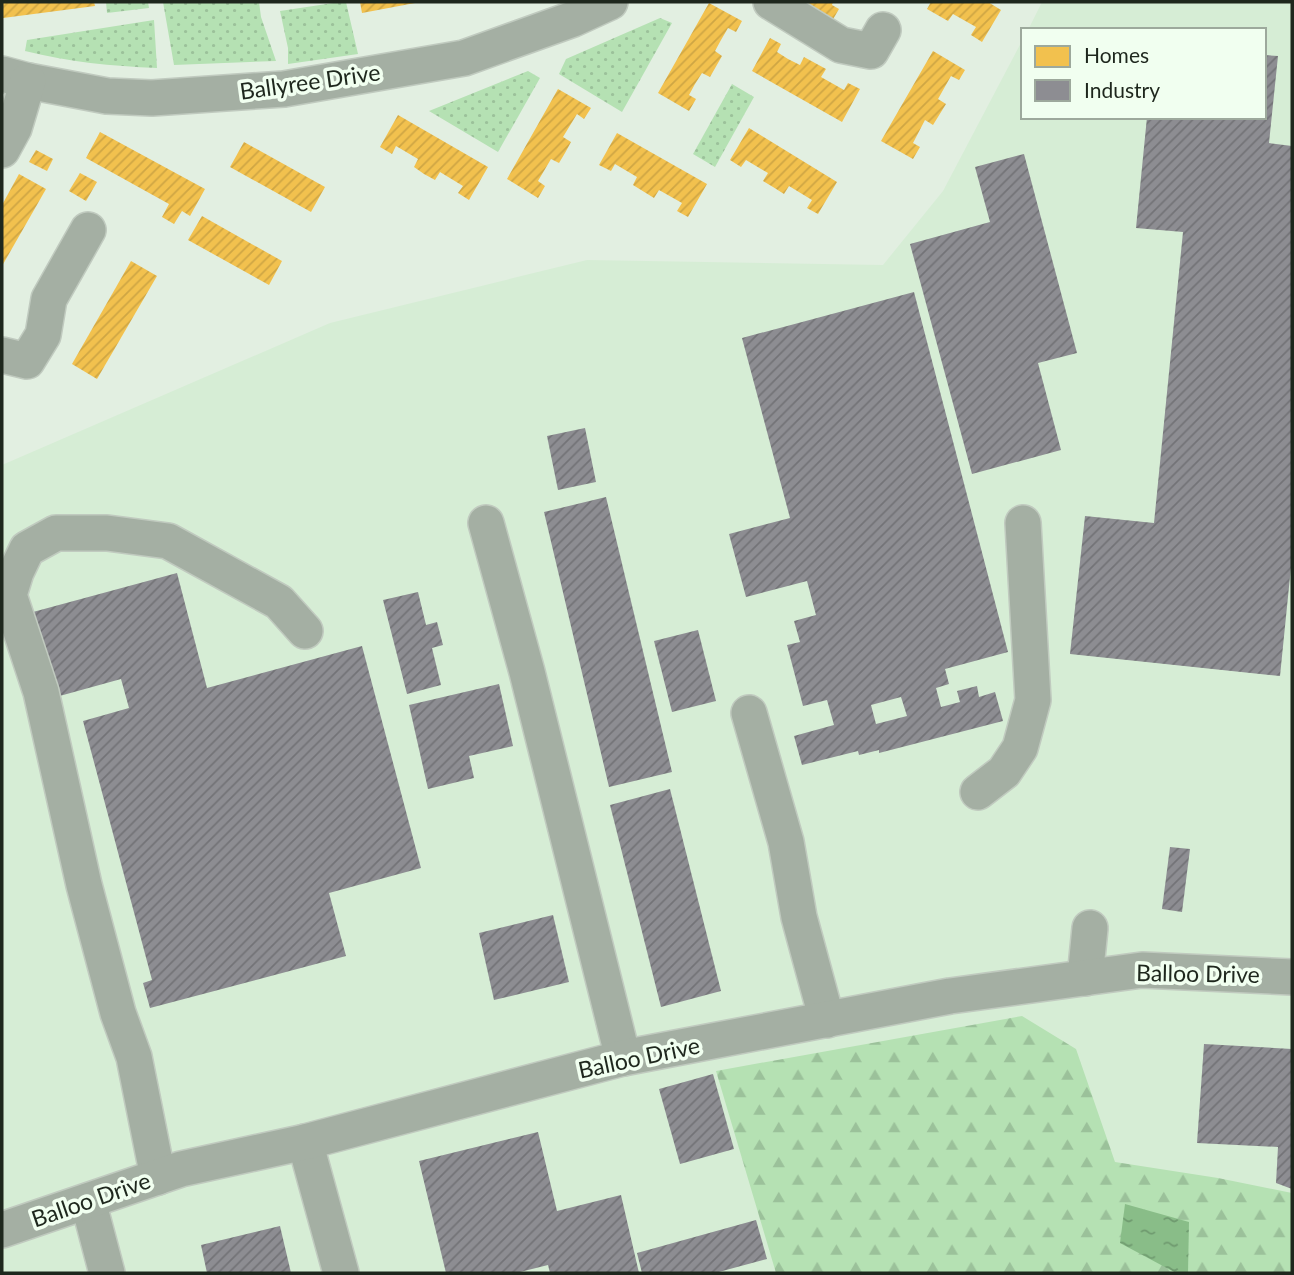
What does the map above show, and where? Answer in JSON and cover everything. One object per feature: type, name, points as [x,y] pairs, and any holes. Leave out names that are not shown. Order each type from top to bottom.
[{"type":"street","name":"Ballyree Drive","points":[[15,78],[89,94],[152,98],[284,89],[464,58],[573,19],[610,2]]},
{"type":"street","points":[[771,2],[841,45],[871,51],[883,30]]},
{"type":"street","points":[[2,150],[14,128],[15,78]]},
{"type":"street","points":[[2,355],[27,361],[43,335],[49,299],[88,230]]},
{"type":"street","points":[[486,523],[527,672],[623,1058]]},
{"type":"street","points":[[978,792],[1004,772],[1020,748],[1033,700],[1023,523]]},
{"type":"street","points":[[158,1177],[134,1057],[118,1013],[84,885],[41,692],[9,595],[27,549],[56,533],[107,533],[168,541],[279,602],[305,631]]},
{"type":"street","points":[[749,713],[786,842],[799,917],[827,1020]]},
{"type":"street","points":[[1085,978],[1090,928]]},
{"type":"street","name":"Balloo Drive","points":[[2,1230],[181,1169],[305,1142],[623,1058],[950,996],[1142,970],[1292,977]]},
{"type":"street","points":[[305,1142],[341,1273]]},
{"type":"street","points":[[88,1201],[107,1273]]},
{"type":"shaded area","points":[[1042,2],[1292,2],[1292,1273],[2,1273],[2,465],[330,323],[587,260],[883,265],[943,191],[1021,43],[1021,119],[1266,119],[1266,28],[1029,28]]},
{"type":"green space","points":[[106,2],[148,2],[149,8],[107,13]]},
{"type":"green space","points":[[163,2],[259,2],[261,17],[276,61],[174,65]]},
{"type":"green space","points":[[346,2],[358,54],[288,64],[288,48],[280,11]]},
{"type":"green space","points":[[660,18],[672,23],[622,112],[559,74],[566,59]]},
{"type":"green space","points":[[154,20],[157,68],[90,63],[25,51],[27,40]]},
{"type":"green space","points":[[528,71],[540,78],[498,152],[429,111]]},
{"type":"green space","points":[[732,84],[754,97],[715,167],[693,154]]},
{"type":"green space","points":[[1022,1016],[1076,1049],[1115,1162],[1292,1193],[1292,1273],[776,1273],[716,1071]]},
{"type":"water","points":[[1125,1204],[1189,1222],[1188,1273],[1176,1273],[1120,1243]]},
{"type":"building: Homes","points":[[2,2],[94,2],[95,6],[3,18]]},
{"type":"building: Homes","points":[[360,2],[415,2],[415,3],[362,13]]},
{"type":"building: Homes","points":[[799,2],[833,2],[832,5],[839,9],[832,21]]},
{"type":"building: Homes","points":[[931,2],[988,2],[1001,10],[982,42],[971,35],[976,27],[953,14],[948,21],[927,9]]},
{"type":"building: Homes","points":[[709,3],[742,21],[736,32],[728,28],[721,40],[715,51],[722,56],[710,77],[702,73],[695,84],[689,95],[696,99],[689,111],[658,93]]},
{"type":"building: Homes","points":[[770,38],[781,44],[777,52],[788,59],[800,65],[804,57],[826,69],[821,77],[844,90],[848,83],[860,89],[842,122],[752,71]]},
{"type":"building: Homes","points":[[933,51],[965,70],[959,80],[951,76],[938,99],[946,104],[933,125],[925,120],[913,143],[920,147],[913,159],[881,141]]},
{"type":"building: Homes","points":[[558,89],[591,108],[584,119],[577,114],[563,137],[571,142],[559,163],[551,159],[538,181],[545,186],[538,198],[507,179]]},
{"type":"building: Homes","points":[[398,115],[488,167],[469,200],[458,193],[463,186],[440,172],[435,180],[414,167],[418,159],[396,146],[392,154],[380,147]]},
{"type":"building: Homes","points":[[749,128],[837,182],[818,214],[807,208],[812,200],[789,186],[784,194],[763,181],[768,173],[746,160],[741,167],[730,160]]},
{"type":"building: Homes","points":[[100,132],[205,189],[190,216],[182,211],[174,224],[162,217],[169,204],[86,158]]},
{"type":"building: Homes","points":[[617,133],[707,184],[688,217],[677,211],[682,203],[659,190],[654,198],[633,185],[637,177],[615,164],[611,171],[599,165]]},
{"type":"building: Homes","points":[[244,142],[325,187],[311,212],[230,167]]},
{"type":"building: Homes","points":[[36,150],[53,159],[47,171],[29,162]]},
{"type":"building: Homes","points":[[80,173],[97,182],[86,201],[69,191]]},
{"type":"building: Homes","points":[[19,174],[46,189],[2,266],[2,205]]},
{"type":"building: Homes","points":[[202,216],[282,261],[269,285],[188,240]]},
{"type":"building: Homes","points":[[131,261],[157,276],[97,379],[72,364]]},
{"type":"building: Industry","points":[[1266,55],[1278,56],[1269,143],[1292,146],[1292,557],[1280,676],[1070,654],[1085,516],[1154,523],[1183,232],[1136,228],[1147,119],[1266,119]]},
{"type":"building: Industry","points":[[1024,154],[1077,353],[1038,363],[1061,450],[972,474],[910,244],[990,222],[975,167]]},
{"type":"building: Industry","points":[[914,292],[1008,652],[945,669],[949,684],[936,688],[941,707],[960,702],[957,691],[977,686],[979,697],[995,692],[1003,721],[879,753],[879,750],[859,755],[858,751],[802,765],[794,736],[834,725],[827,700],[803,706],[787,645],[800,642],[794,621],[816,615],[807,581],[746,597],[729,534],[790,518],[742,338]],"holes":[[[901,697],[907,716],[876,724],[871,705]]]},
{"type":"building: Industry","points":[[585,428],[596,482],[558,490],[547,436]]},
{"type":"building: Industry","points":[[606,497],[672,772],[609,787],[544,512]]},
{"type":"building: Industry","points":[[177,573],[207,688],[362,646],[421,868],[329,893],[346,956],[150,1008],[143,983],[152,980],[83,721],[129,708],[121,679],[56,697],[33,612]]},
{"type":"building: Industry","points":[[418,592],[426,625],[437,622],[443,645],[432,648],[441,685],[407,694],[383,600]]},
{"type":"building: Industry","points":[[698,630],[716,701],[672,712],[654,641]]},
{"type":"building: Industry","points":[[499,684],[513,746],[469,756],[474,778],[428,789],[409,705]]},
{"type":"building: Industry","points":[[670,789],[721,991],[661,1007],[610,805]]},
{"type":"building: Industry","points":[[1170,847],[1190,849],[1182,912],[1162,909]]},
{"type":"building: Industry","points":[[553,915],[569,982],[494,1000],[479,933]]},
{"type":"building: Industry","points":[[1204,1044],[1292,1049],[1292,1189],[1276,1183],[1278,1147],[1197,1143]]},
{"type":"building: Industry","points":[[713,1074],[734,1149],[680,1164],[659,1089]]},
{"type":"building: Industry","points":[[538,1132],[557,1211],[621,1195],[639,1273],[550,1273],[548,1265],[516,1273],[446,1273],[419,1161]]},
{"type":"building: Industry","points":[[756,1220],[767,1259],[715,1273],[642,1273],[637,1253]]},
{"type":"building: Industry","points":[[280,1226],[291,1273],[207,1273],[201,1245]]}]
